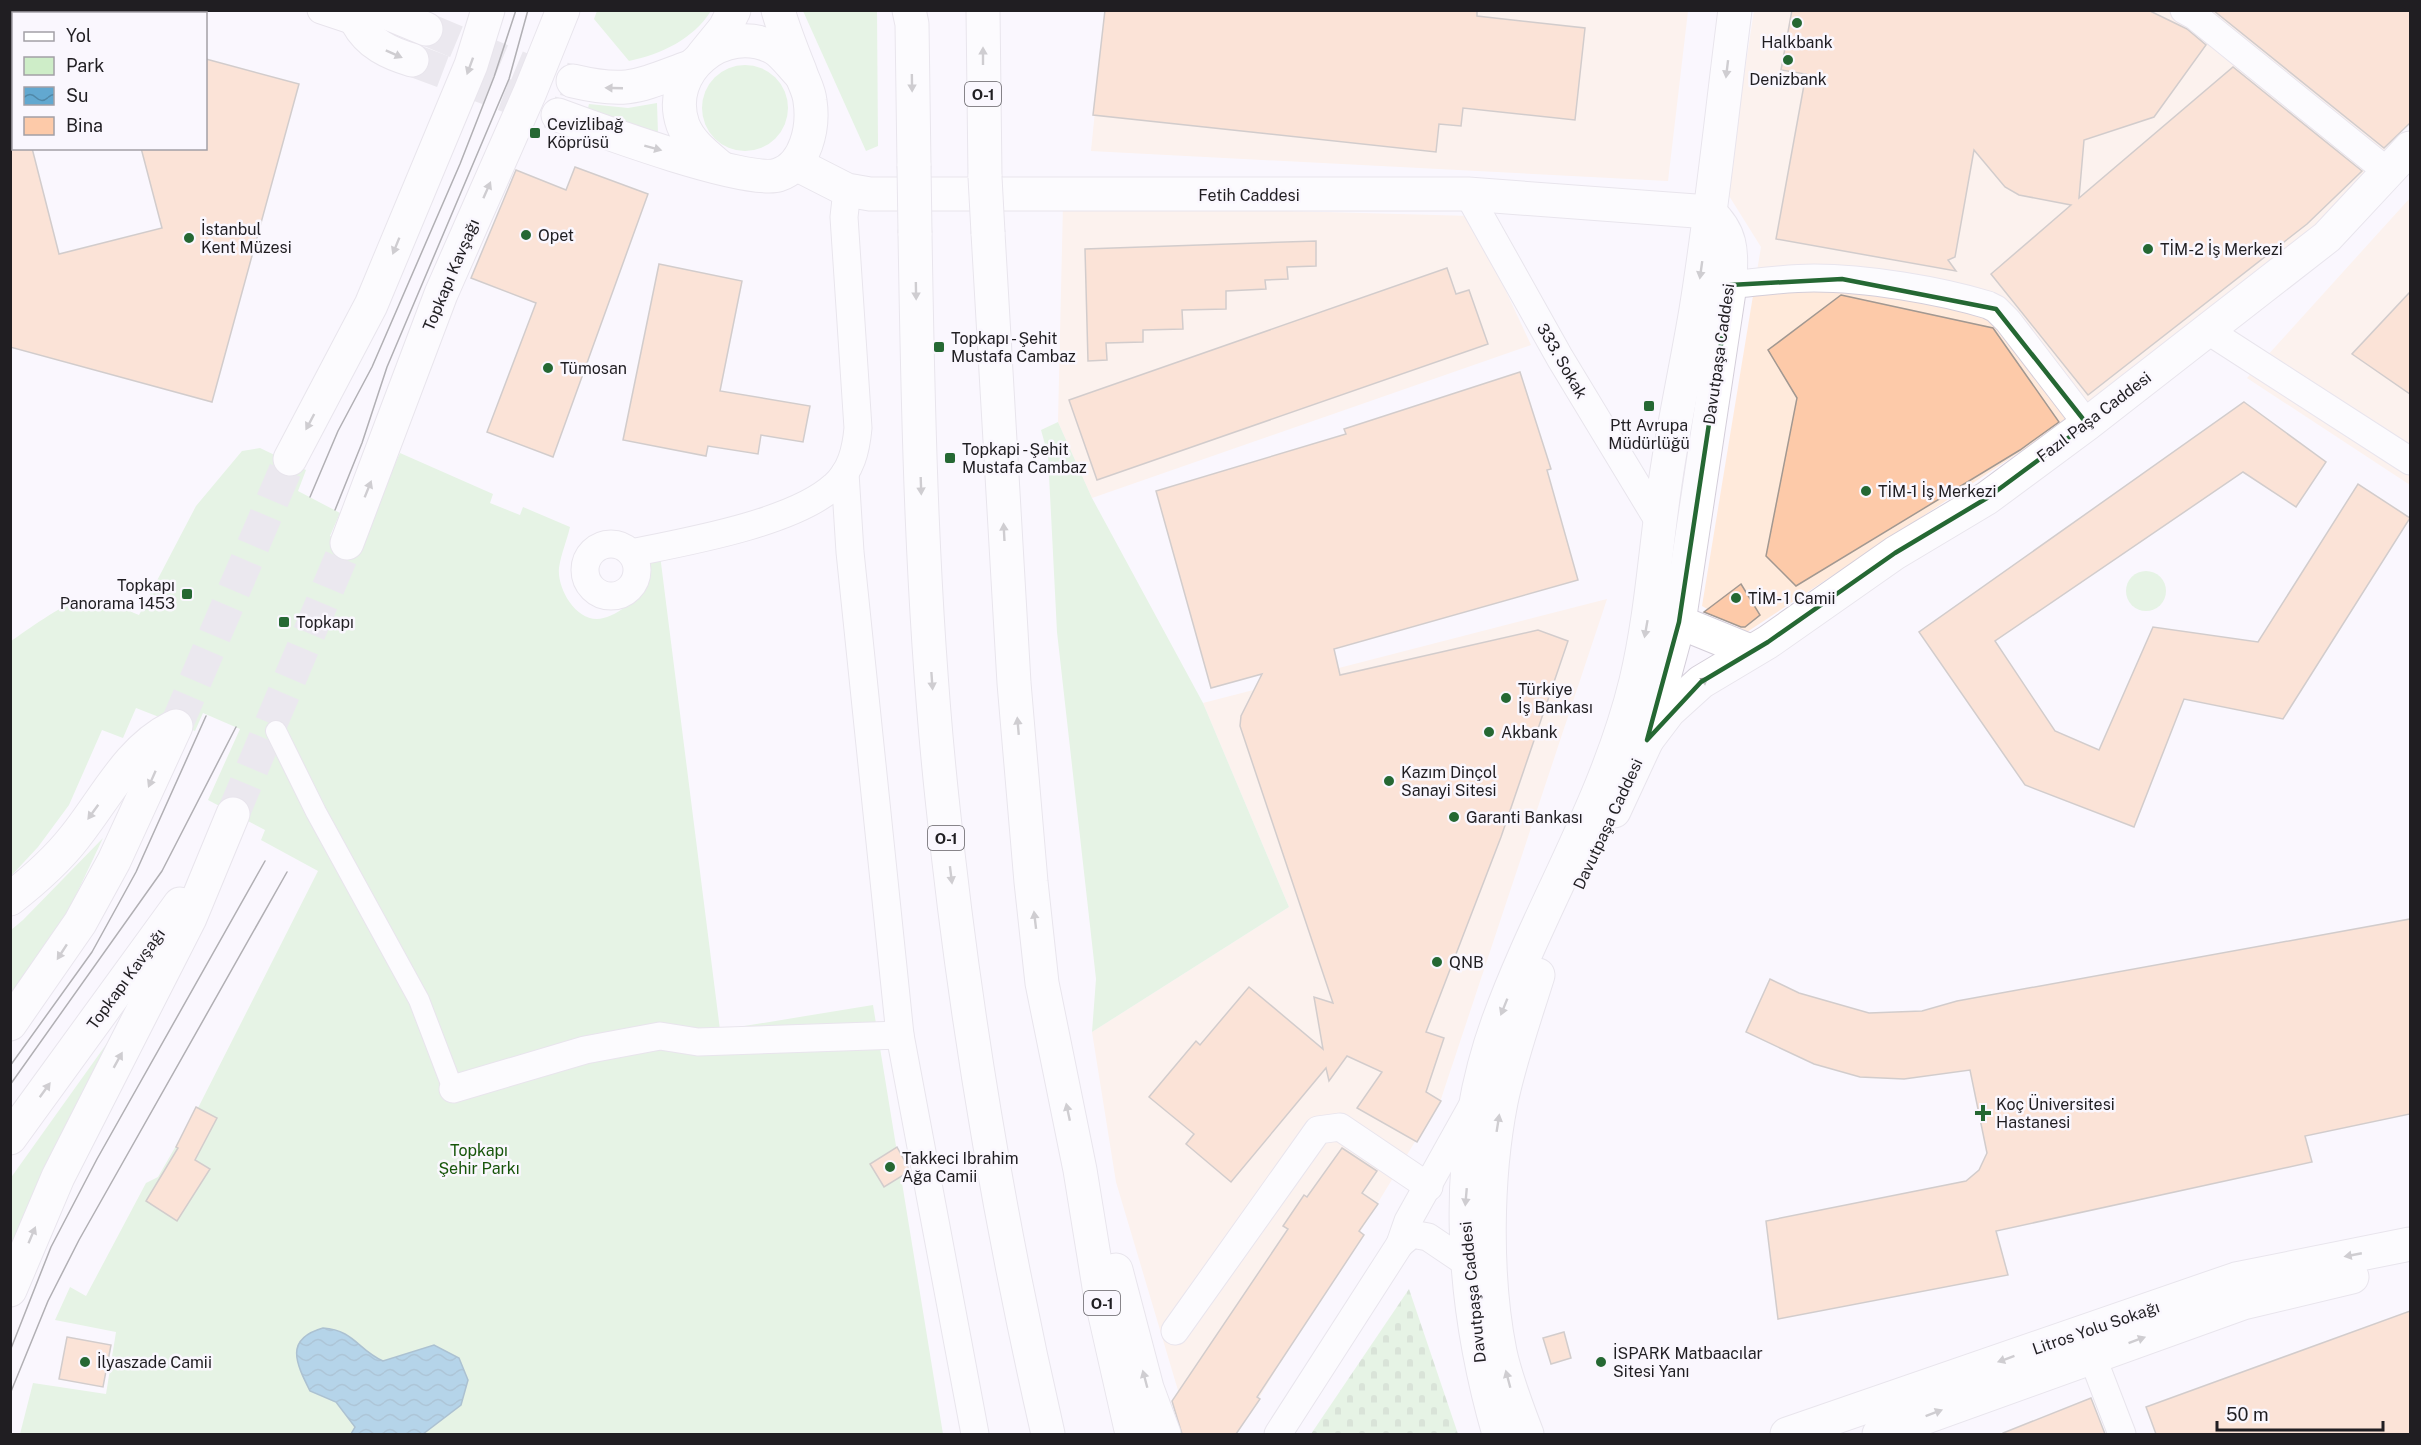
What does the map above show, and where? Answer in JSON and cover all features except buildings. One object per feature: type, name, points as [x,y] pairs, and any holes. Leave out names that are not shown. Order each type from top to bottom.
[{"type":"main road","points":[[290,459],[371,305],[471,65],[488,10]]},
{"type":"main road","name":"Topkapı Kavşağı","points":[[347,543],[441,294],[540,70],[563,10]]},
{"type":"main road","points":[[723,168],[696,146],[683,124],[679,104],[682,82],[725,28],[734,10]]},
{"type":"main road","points":[[558,115],[640,145],[757,176],[775,176],[796,164],[808,139],[811,118],[810,100],[778,10]]},
{"type":"main road","name":"O-1","points":[[983,10],[985,177],[1005,554],[1031,882],[1042,983],[1080,1170],[1100,1293],[1132,1434]]},
{"type":"main road","name":"Davutpaşa Caddesi","points":[[1499,1434],[1483,1379],[1468,1264],[1465,1209],[1479,1093],[1498,1022],[1601,791],[1636,681],[1661,525],[1663,494],[1709,212],[1735,10]]},
{"type":"main road","points":[[412,60],[391,54],[373,42],[363,32],[365,14],[419,20]]},
{"type":"main road","name":"O-1","points":[[911,15],[923,549],[942,798],[983,1100],[1029,1350],[1048,1434]]},
{"type":"main road","points":[[573,81],[615,89],[632,88],[695,63],[719,46],[734,42],[754,43],[773,48],[800,74]]},
{"type":"main road","name":"Fazıl Paşa Caddesi","points":[[1647,740],[1669,711],[1701,682],[1768,642],[1895,553],[1987,498],[2087,424],[2327,237],[2410,148]]},
{"type":"main road","name":"Fetih Caddesi","points":[[796,164],[847,190],[870,194],[1050,196],[1468,194],[1709,212]]},
{"type":"main road","name":"Davutpaşa Caddesi","points":[[1527,1434],[1513,1397],[1500,1351],[1490,1264],[1490,1191],[1502,1102],[1538,975],[1647,740],[1678,622],[1731,285],[1728,236],[1722,224],[1709,212]]},
{"type":"main road","points":[[1682,388],[1691,428],[1671,599],[1678,622],[1750,651]]},
{"type":"main road","points":[[10,899],[73,840],[141,751],[156,736],[176,726],[114,861],[80,923],[10,1024]]},
{"type":"main road","name":"Topkapı Kavşağı","points":[[10,1138],[169,920],[233,814],[190,918],[58,1177],[10,1290]]},
{"type":"main road","points":[[1080,1170],[1120,1281],[1147,1388],[1164,1434]]},
{"type":"main road","name":"Litros Yolu Sokağı","points":[[1879,1434],[2236,1279],[2410,1244]]},
{"type":"main road","points":[[1468,1264],[1456,1314],[1456,1331],[1464,1379],[1479,1434]]},
{"type":"main road","name":"Litros Yolu Sokağı","points":[[1787,1434],[2087,1344],[2242,1303],[2410,1264]]},
{"type":"street","points":[[321,10],[365,14]]},
{"type":"street","points":[[2184,10],[2195,16],[2388,172]]},
{"type":"street","points":[[631,553],[765,521],[793,512],[835,486],[845,473],[855,453],[858,428],[844,217],[847,190]]},
{"type":"street","name":"333. Sokak","points":[[1468,194],[1560,358],[1661,525]]},
{"type":"street","points":[[1731,285],[1811,278],[1842,279],[1876,282],[1988,305],[1996,309],[2008,321],[2087,424]]},
{"type":"street","points":[[2207,330],[2410,461]]},
{"type":"street","points":[[845,473],[850,552],[900,1035],[975,1434]]},
{"type":"street","points":[[276,731],[316,812],[418,1000],[453,1089],[585,1050],[660,1036],[698,1042],[900,1035]]},
{"type":"street","points":[[1278,1434],[1400,1244],[1408,1221],[1429,1187],[1479,1093]]},
{"type":"street","points":[[1175,1331],[1318,1130],[1340,1127],[1429,1187]]},
{"type":"street","points":[[1400,1244],[1412,1234],[1428,1237],[1468,1264]]},
{"type":"street","points":[[2087,1344],[2122,1434]]},
{"type":"highlighted area","points":[[1842,279],[1996,309],[2087,424],[1987,498],[1895,553],[1768,642],[1701,682],[1647,740],[1679,622],[1730,285]]},
{"type":"shaded area","points":[[1105,11],[1688,11],[1668,181],[1091,151]]},
{"type":"shaded area","points":[[1754,11],[2410,11],[2410,122],[2332,212],[2099,400],[1747,632],[1702,606],[1761,247],[1726,191]]},
{"type":"shaded area","points":[[2410,198],[2410,485],[2247,378]]},
{"type":"shaded area","points":[[1063,205],[1471,216],[1531,345],[1092,498],[1058,422]]},
{"type":"shaded area","points":[[1607,599],[1441,1099],[1237,1434],[1191,1434],[1116,1182],[1092,1032],[1289,907],[1203,703]]},
{"type":"green space","points":[[597,10],[711,11],[695,30],[676,44],[629,61],[594,19]]},
{"type":"green space","points":[[803,11],[877,11],[878,146],[866,151]]},
{"type":"green space","points":[[737,65],[753,65],[776,77],[785,91],[788,108],[785,125],[776,139],[753,151],[737,151],[721,144],[709,132],[702,116],[702,100],[709,84],[721,72]]},
{"type":"green space","points":[[657,103],[658,134],[588,108],[589,104],[628,108]]},
{"type":"green space","points":[[1058,422],[1092,498],[1203,703],[1289,907],[1092,1032],[1096,979],[1057,632],[1048,455],[1041,430]]},
{"type":"green space","name":"Topkapı Şehir Parkı","points":[[260,448],[306,470],[298,491],[340,513],[330,536],[356,550],[400,453],[493,494],[490,503],[520,515],[523,507],[570,527],[560,563],[559,576],[564,592],[574,608],[589,618],[604,618],[619,612],[633,601],[647,582],[647,559],[660,555],[720,1030],[873,1005],[943,1434],[20,1434],[33,1383],[106,1394],[116,1332],[55,1320],[70,1287],[86,1296],[146,1183],[158,1177],[199,1106],[318,871],[261,840],[265,830],[208,800],[240,729],[203,713],[195,731],[136,708],[123,738],[102,730],[69,805],[38,847],[11,876],[10,642],[54,612],[80,600],[103,601],[139,615],[196,506],[242,451]]},
{"type":"green space","points":[[2146,571],[2154,572],[2160,577],[2165,583],[2165,599],[2160,605],[2154,610],[2146,611],[2138,610],[2132,605],[2127,599],[2126,591],[2127,583],[2132,577],[2138,572]]},
{"type":"green space","points":[[103,838],[68,912],[11,996],[11,930]]},
{"type":"green space","points":[[145,990],[11,1249],[10,1179]]},
{"type":"green space","points":[[1409,1289],[1458,1434],[1311,1434]]},
{"type":"water","points":[[323,1328],[342,1332],[383,1361],[434,1345],[459,1358],[468,1380],[461,1405],[423,1434],[351,1434],[355,1427],[336,1402],[310,1391],[298,1362],[298,1345],[311,1333]]},
{"type":"tunnel","points":[[426,29],[522,69],[573,81]]},
{"type":"tunnel","points":[[412,60],[558,115]]},
{"type":"tunnel","points":[[176,726],[290,459]]},
{"type":"tunnel","points":[[233,814],[347,543]]},
{"type":"tram line","points":[[310,497],[338,431],[372,367],[460,164],[494,77],[516,10]]},
{"type":"tram line","points":[[335,510],[362,443],[387,367],[509,79],[528,10]]},
{"type":"tram line","points":[[10,1066],[92,952],[136,872],[206,716]]},
{"type":"tram line","points":[[10,1085],[162,871],[236,727]]},
{"type":"tram line","points":[[10,1351],[51,1247],[97,1159],[265,861]]},
{"type":"tram line","points":[[10,1394],[48,1301],[79,1240],[287,872]]},
{"type":"place","name":"Halkbank","points":[[1797,23]]},
{"type":"place","name":"Denizbank","points":[[1788,60]]},
{"type":"place","name":"Cevizlibağ Köprüsü","points":[[535,133]]},
{"type":"place","name":"Opet","points":[[526,235]]},
{"type":"place","name":"İstanbul Kent Müzesi","points":[[189,238]]},
{"type":"place","name":"TİM-2 İş Merkezi","points":[[2148,249]]},
{"type":"place","name":"Topkapı - Şehit Mustafa Cambaz","points":[[939,347]]},
{"type":"place","name":"Tümosan","points":[[548,368]]},
{"type":"place","name":"Ptt Avrupa Müdürlüğü","points":[[1649,406]]},
{"type":"place","name":"Topkapi - Şehit Mustafa Cambaz","points":[[950,458]]},
{"type":"place","name":"TİM-1 İş Merkezi","points":[[1866,491]]},
{"type":"place","name":"Topkapı Panorama 1453","points":[[187,594]]},
{"type":"place","name":"TİM- 1 Camii","points":[[1736,598]]},
{"type":"place","name":"Topkapı","points":[[284,622]]},
{"type":"place","name":"Türkiye İş Bankası","points":[[1506,698]]},
{"type":"place","name":"Akbank","points":[[1489,732]]},
{"type":"place","name":"Kazım Dinçol Sanayi Sitesi","points":[[1389,781]]},
{"type":"place","name":"Garanti Bankası","points":[[1454,817]]},
{"type":"place","name":"QNB","points":[[1437,962]]},
{"type":"place","name":"Koç Üniversitesi Hastanesi","points":[[1983,1113]]},
{"type":"place","name":"Takkeci Ibrahim Ağa Camii","points":[[890,1167]]},
{"type":"place","name":"İlyaszade Camii","points":[[85,1362]]},
{"type":"place","name":"İSPARK Matbaacılar Sitesi Yanı","points":[[1601,1362]]}]
